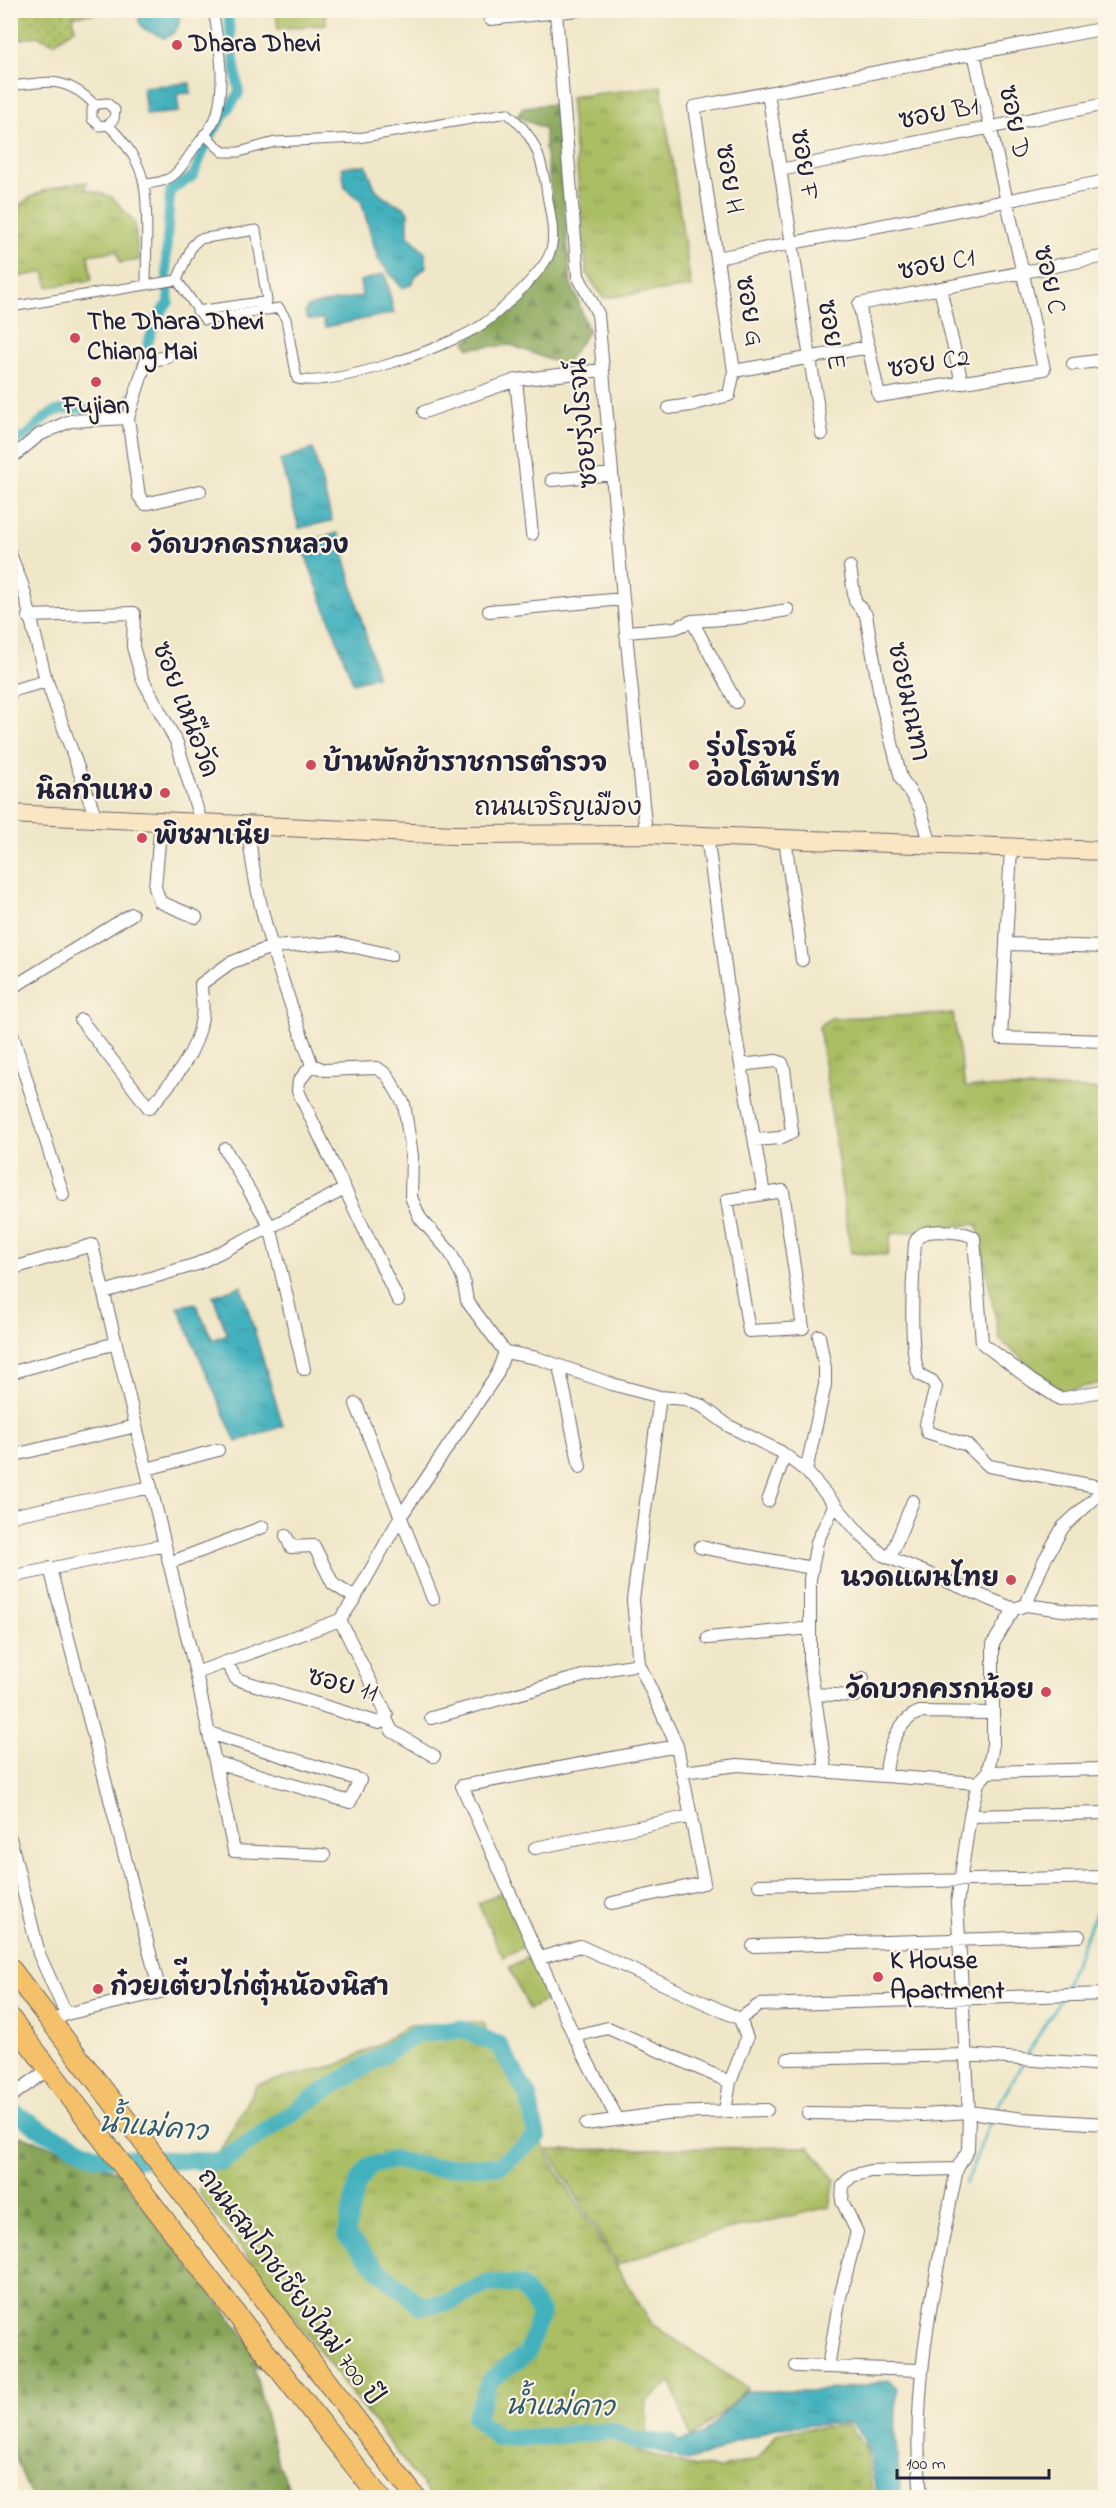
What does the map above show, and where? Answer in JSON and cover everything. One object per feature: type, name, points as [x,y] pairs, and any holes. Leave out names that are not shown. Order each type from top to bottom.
[{"type":"main road","name":"ถนนเจริญเมือง","points":[[10,814],[454,835],[646,834],[1106,851]]},
{"type":"main road","name":"ถนนสมโภชเชียงใหม่ 700 ปี","points":[[10,1968],[60,2018],[138,2134],[416,2498]]},
{"type":"main road","points":[[10,2018],[380,2498]]},
{"type":"street","points":[[144,184],[162,182],[175,176],[216,117],[220,83],[220,45],[213,10]]},
{"type":"street","points":[[489,10],[490,19],[579,10]]},
{"type":"street","name":"ซอยรุ่งโรจน์","points":[[556,13],[578,276],[598,314],[646,834]]},
{"type":"street","points":[[768,93],[1106,28]]},
{"type":"street","name":"ซอย D","points":[[974,53],[1007,201]]},
{"type":"street","points":[[10,86],[53,81],[80,90],[95,105]]},
{"type":"street","name":"ซอย H","points":[[717,258],[694,107],[768,93]]},
{"type":"street","name":"ซอย F","points":[[768,93],[792,244]]},
{"type":"street","points":[[101,102],[113,107],[114,119],[108,125],[100,126],[92,119],[91,113],[95,105],[101,102]]},
{"type":"street","name":"ซอย B1","points":[[780,170],[1106,104]]},
{"type":"street","points":[[177,280],[205,320],[279,308],[286,319],[297,379],[309,382],[357,373],[453,339],[483,324],[550,255],[553,238],[544,178],[535,144],[523,125],[507,113],[358,138],[275,142],[239,152],[223,152],[204,134]]},
{"type":"street","points":[[108,125],[120,136],[129,150],[144,184],[150,284]]},
{"type":"street","points":[[717,258],[1106,181]]},
{"type":"street","name":"ซอย C","points":[[1007,201],[1044,369]]},
{"type":"street","points":[[177,280],[192,246],[199,239],[256,230],[267,301],[197,311]]},
{"type":"street","name":"ซอย E","points":[[792,244],[822,434]]},
{"type":"street","name":"ซอย C1","points":[[859,304],[1106,256]]},
{"type":"street","name":"ซอย G","points":[[717,258],[734,371]]},
{"type":"street","points":[[10,308],[177,280]]},
{"type":"street","points":[[940,288],[962,383]]},
{"type":"street","name":"ซอย C2","points":[[859,304],[879,396],[1044,369]]},
{"type":"street","points":[[669,408],[729,394],[734,371],[869,347]]},
{"type":"street","points":[[168,357],[146,361],[128,418],[141,502],[146,504],[200,490]]},
{"type":"street","points":[[1073,364],[1106,360]]},
{"type":"street","points":[[424,412],[516,380],[602,370]]},
{"type":"street","points":[[516,380],[532,534]]},
{"type":"street","points":[[10,459],[39,435],[70,421],[128,418]]},
{"type":"street","points":[[552,480],[612,474]]},
{"type":"street","points":[[10,554],[23,587],[28,616],[47,681],[96,818]]},
{"type":"street","name":"ซอยมณฑา","points":[[850,567],[855,601],[866,615],[881,701],[898,770],[920,808],[931,845]]},
{"type":"street","points":[[489,610],[623,599]]},
{"type":"street","points":[[626,632],[675,628],[692,621],[738,618],[788,610]]},
{"type":"street","name":"ซอย เหนือวัด","points":[[28,616],[134,613],[133,647],[142,678],[177,743],[201,822]]},
{"type":"street","points":[[692,621],[736,702]]},
{"type":"street","points":[[10,694],[14,690],[47,681]]},
{"type":"street","points":[[161,820],[155,887],[160,902],[196,917]]},
{"type":"street","points":[[248,824],[250,857],[271,947],[312,1065],[325,1070],[377,1068],[387,1075],[404,1104],[412,1156],[411,1197],[420,1218],[450,1252],[463,1278],[467,1302],[506,1352],[660,1397],[685,1399],[702,1406],[729,1426],[785,1455],[806,1471],[861,1535],[883,1555],[1020,1607],[1106,1616]]},
{"type":"street","points":[[707,836],[741,1065],[764,1194]]},
{"type":"street","points":[[785,839],[802,960]]},
{"type":"street","points":[[1011,848],[1001,1038],[1106,1041]]},
{"type":"street","points":[[10,989],[132,914]]},
{"type":"street","points":[[81,1020],[149,1108],[172,1082],[193,1047],[202,1017],[201,984],[230,963],[271,947],[322,942],[338,943],[391,955]]},
{"type":"street","points":[[1007,944],[1106,947]]},
{"type":"street","points":[[10,1027],[63,1195]]},
{"type":"street","points":[[741,1065],[776,1061],[782,1063],[784,1069],[792,1132],[780,1138],[755,1140]]},
{"type":"street","points":[[312,1065],[299,1081],[298,1091],[398,1300]]},
{"type":"street","points":[[225,1149],[270,1226],[304,1369]]},
{"type":"street","points":[[104,1292],[197,1264],[345,1189]]},
{"type":"street","points":[[783,1191],[803,1328],[749,1331],[727,1200],[764,1194],[783,1191]]},
{"type":"street","points":[[1106,1390],[1060,1399],[982,1343],[974,1238],[967,1233],[926,1232],[919,1237],[915,1243],[912,1288],[915,1359],[920,1375],[933,1381],[936,1387],[926,1424],[927,1432],[967,1445],[989,1466],[1106,1488]]},
{"type":"street","points":[[10,1269],[92,1245],[196,1672],[234,1851],[324,1855]]},
{"type":"street","points":[[806,1471],[825,1385],[825,1368],[819,1336]]},
{"type":"street","points":[[10,1373],[116,1343]]},
{"type":"street","points":[[196,1672],[340,1620],[355,1598],[401,1516],[497,1374],[506,1352]]},
{"type":"street","points":[[560,1366],[580,1467]]},
{"type":"street","points":[[612,1903],[704,1883],[677,1746],[639,1664],[633,1600],[660,1397]]},
{"type":"street","points":[[356,1404],[433,1599]]},
{"type":"street","points":[[10,1456],[136,1426]]},
{"type":"street","points":[[147,1469],[218,1450]]},
{"type":"street","points":[[768,1501],[785,1455]]},
{"type":"street","points":[[10,1516],[151,1487]]},
{"type":"street","points":[[921,2498],[918,2463],[920,2370],[927,2320],[957,2169],[968,2150],[969,2112],[957,1903],[970,1816],[978,1783],[988,1772],[993,1744],[993,1644],[1020,1607],[1063,1527],[1106,1488]]},
{"type":"street","points":[[890,1558],[913,1502]]},
{"type":"street","points":[[826,1772],[810,1664],[812,1568],[817,1542],[836,1504]]},
{"type":"street","points":[[170,1563],[263,1527]]},
{"type":"street","points":[[286,1536],[291,1547],[314,1546],[333,1584],[355,1598]]},
{"type":"street","points":[[10,1577],[165,1545]]},
{"type":"street","points":[[700,1547],[812,1568]]},
{"type":"street","points":[[10,1838],[39,1954],[60,2018],[160,1992],[50,1569]]},
{"type":"street","name":"ซอย 11","points":[[226,1662],[236,1678],[379,1723],[387,1714],[340,1620]]},
{"type":"street","points":[[708,1638],[810,1628]]},
{"type":"street","points":[[431,1718],[608,1669],[639,1664]]},
{"type":"street","points":[[814,1694],[855,1696],[860,1693],[863,1678]]},
{"type":"street","points":[[886,1776],[887,1754],[912,1714],[920,1712],[993,1713]]},
{"type":"street","points":[[385,1717],[392,1731],[434,1756]]},
{"type":"street","points":[[209,1733],[360,1780],[350,1802],[215,1762]]},
{"type":"street","points":[[616,2118],[574,2036],[462,1786],[677,1746]]},
{"type":"street","points":[[683,1772],[738,1766],[978,1783]]},
{"type":"street","points":[[988,1772],[1103,1769]]},
{"type":"street","points":[[970,1816],[1106,1813]]},
{"type":"street","points":[[535,1848],[692,1816]]},
{"type":"street","points":[[759,1885],[1104,1876]]},
{"type":"street","points":[[753,1946],[1078,1936]]},
{"type":"street","points":[[540,1958],[580,1946],[740,2019],[747,2038],[730,2082],[725,2111]]},
{"type":"street","points":[[740,2019],[759,2005],[1106,1994]]},
{"type":"street","points":[[574,2036],[608,2028],[730,2082]]},
{"type":"street","points":[[788,2059],[965,2055],[1106,2065]]},
{"type":"street","points":[[10,2097],[49,2069]]},
{"type":"street","points":[[586,2124],[616,2118],[666,2113],[767,2110]]},
{"type":"street","points":[[807,2113],[923,2115],[969,2112],[1106,2124]]},
{"type":"street","points":[[828,2367],[840,2296],[857,2232],[842,2201],[843,2185],[852,2176],[870,2171],[957,2169]]},
{"type":"street","points":[[796,2366],[920,2370]]},
{"type":"green space","points":[[11,10],[116,11],[73,16],[75,29],[54,43],[37,36],[11,41]]},
{"type":"green space","points":[[276,11],[325,11],[326,24],[278,29]]},
{"type":"green space","points":[[661,86],[691,287],[603,298],[587,274],[570,97]]},
{"type":"green space","points":[[555,104],[571,285],[589,331],[564,365],[511,345],[469,348],[465,342],[526,292],[550,264],[558,248],[545,148],[545,129],[517,116],[523,107]]},
{"type":"green space","points":[[87,182],[85,189],[112,197],[134,222],[139,260],[120,263],[117,251],[88,255],[92,280],[48,287],[44,272],[11,278],[11,254],[20,204],[52,188]]},
{"type":"green space","points":[[953,1014],[965,1087],[1105,1089],[1105,1382],[1062,1392],[1000,1340],[977,1224],[891,1234],[888,1255],[851,1253],[819,1026],[831,1018]]},
{"type":"green space","points":[[504,1891],[529,1944],[503,1957],[478,1903]]},
{"type":"green space","points":[[532,1955],[553,1997],[529,2009],[509,1967]]},
{"type":"green space","points":[[482,2022],[553,2165],[652,2324],[747,2388],[722,2413],[691,2438],[671,2382],[646,2401],[647,2428],[639,2451],[687,2465],[721,2468],[758,2459],[778,2432],[848,2425],[865,2447],[873,2497],[431,2497],[198,2192],[256,2085],[337,2065],[378,2045],[409,2025]]},
{"type":"green space","points":[[22,2136],[117,2171],[270,2369],[254,2368],[278,2465],[294,2497],[31,2497],[11,2446],[10,2141]]},
{"type":"green space","points":[[810,2147],[835,2179],[830,2207],[688,2239],[618,2265],[548,2150]]},
{"type":"water","points":[[139,11],[178,11],[179,24],[172,34],[164,38],[144,29],[139,22]]},
{"type":"water","points":[[190,83],[191,93],[177,94],[179,112],[146,115],[143,87]]},
{"type":"water","points":[[366,165],[375,188],[383,197],[404,207],[408,212],[408,235],[425,252],[426,267],[411,285],[402,288],[378,259],[361,201],[345,188],[342,167]]},
{"type":"water","points":[[385,274],[394,313],[325,327],[323,319],[310,320],[306,317],[305,311],[309,306],[362,296],[360,281]]},
{"type":"water","points":[[313,449],[332,521],[299,528],[280,460]]},
{"type":"water","points":[[338,533],[377,676],[353,683],[301,543]]},
{"type":"water","points":[[241,1286],[283,1426],[236,1442],[178,1307],[195,1303],[213,1340],[227,1334],[213,1296]]},
{"type":"water","points":[[889,2380],[897,2388],[895,2433],[901,2497],[877,2497],[867,2447],[863,2438],[850,2423],[775,2427],[756,2436],[734,2441],[719,2451],[687,2461],[646,2447],[648,2435],[682,2441],[704,2434],[745,2391],[836,2389]]},
{"type":"waterway","points":[[141,370],[155,324],[169,302],[166,259],[170,191],[193,176],[209,138],[239,93],[227,10]]},
{"type":"waterway","points":[[10,444],[27,435],[47,416],[56,411],[111,409],[128,402],[134,394]]},
{"type":"waterway","points":[[1062,1993],[1106,1889]]},
{"type":"waterway","points":[[1027,2055],[1060,1999]]},
{"type":"waterway","name":"น้ำแม่คาว","points":[[10,2115],[17,2114],[43,2131],[98,2157],[221,2162],[318,2095],[417,2034],[461,2029],[499,2045],[528,2096],[537,2137],[499,2166],[433,2167],[393,2160],[369,2166],[357,2184],[346,2236],[382,2273],[421,2306],[449,2302],[489,2283],[520,2285],[541,2313],[527,2353],[490,2380],[475,2417],[497,2437],[526,2438],[612,2431],[635,2441],[670,2443]]},
{"type":"waterway","points":[[994,2113],[1022,2064]]},
{"type":"waterway","points":[[966,2184],[991,2119]]},
{"type":"place","name":"Dhara Dhevi","points":[[177,45]]},
{"type":"place","name":"The Dhara Dhevi Chiang Mai","points":[[75,338]]},
{"type":"place","name":"Fujian","points":[[96,382]]},
{"type":"place","name":"วัดบวกครกหลวง","points":[[136,547]]},
{"type":"place","name":"บ้านพักข้าราชการตำรวจ","points":[[311,765]]},
{"type":"place","name":"รุ่งโรจน์ ออโต้พาร์ท","points":[[694,765]]},
{"type":"place","name":"นิลกําแหง","points":[[165,793]]},
{"type":"place","name":"พิชมาเนีย","points":[[142,838]]},
{"type":"place","name":"นวดแผนไทย","points":[[1011,1580]]},
{"type":"place","name":"วัดบวกครกน้อย","points":[[1046,1692]]},
{"type":"place","name":"K House Apartment","points":[[878,1977]]},
{"type":"place","name":"ก๋วยเต๋ียวไก่ตุ๋นนัองนิสา","points":[[98,1989]]}]
